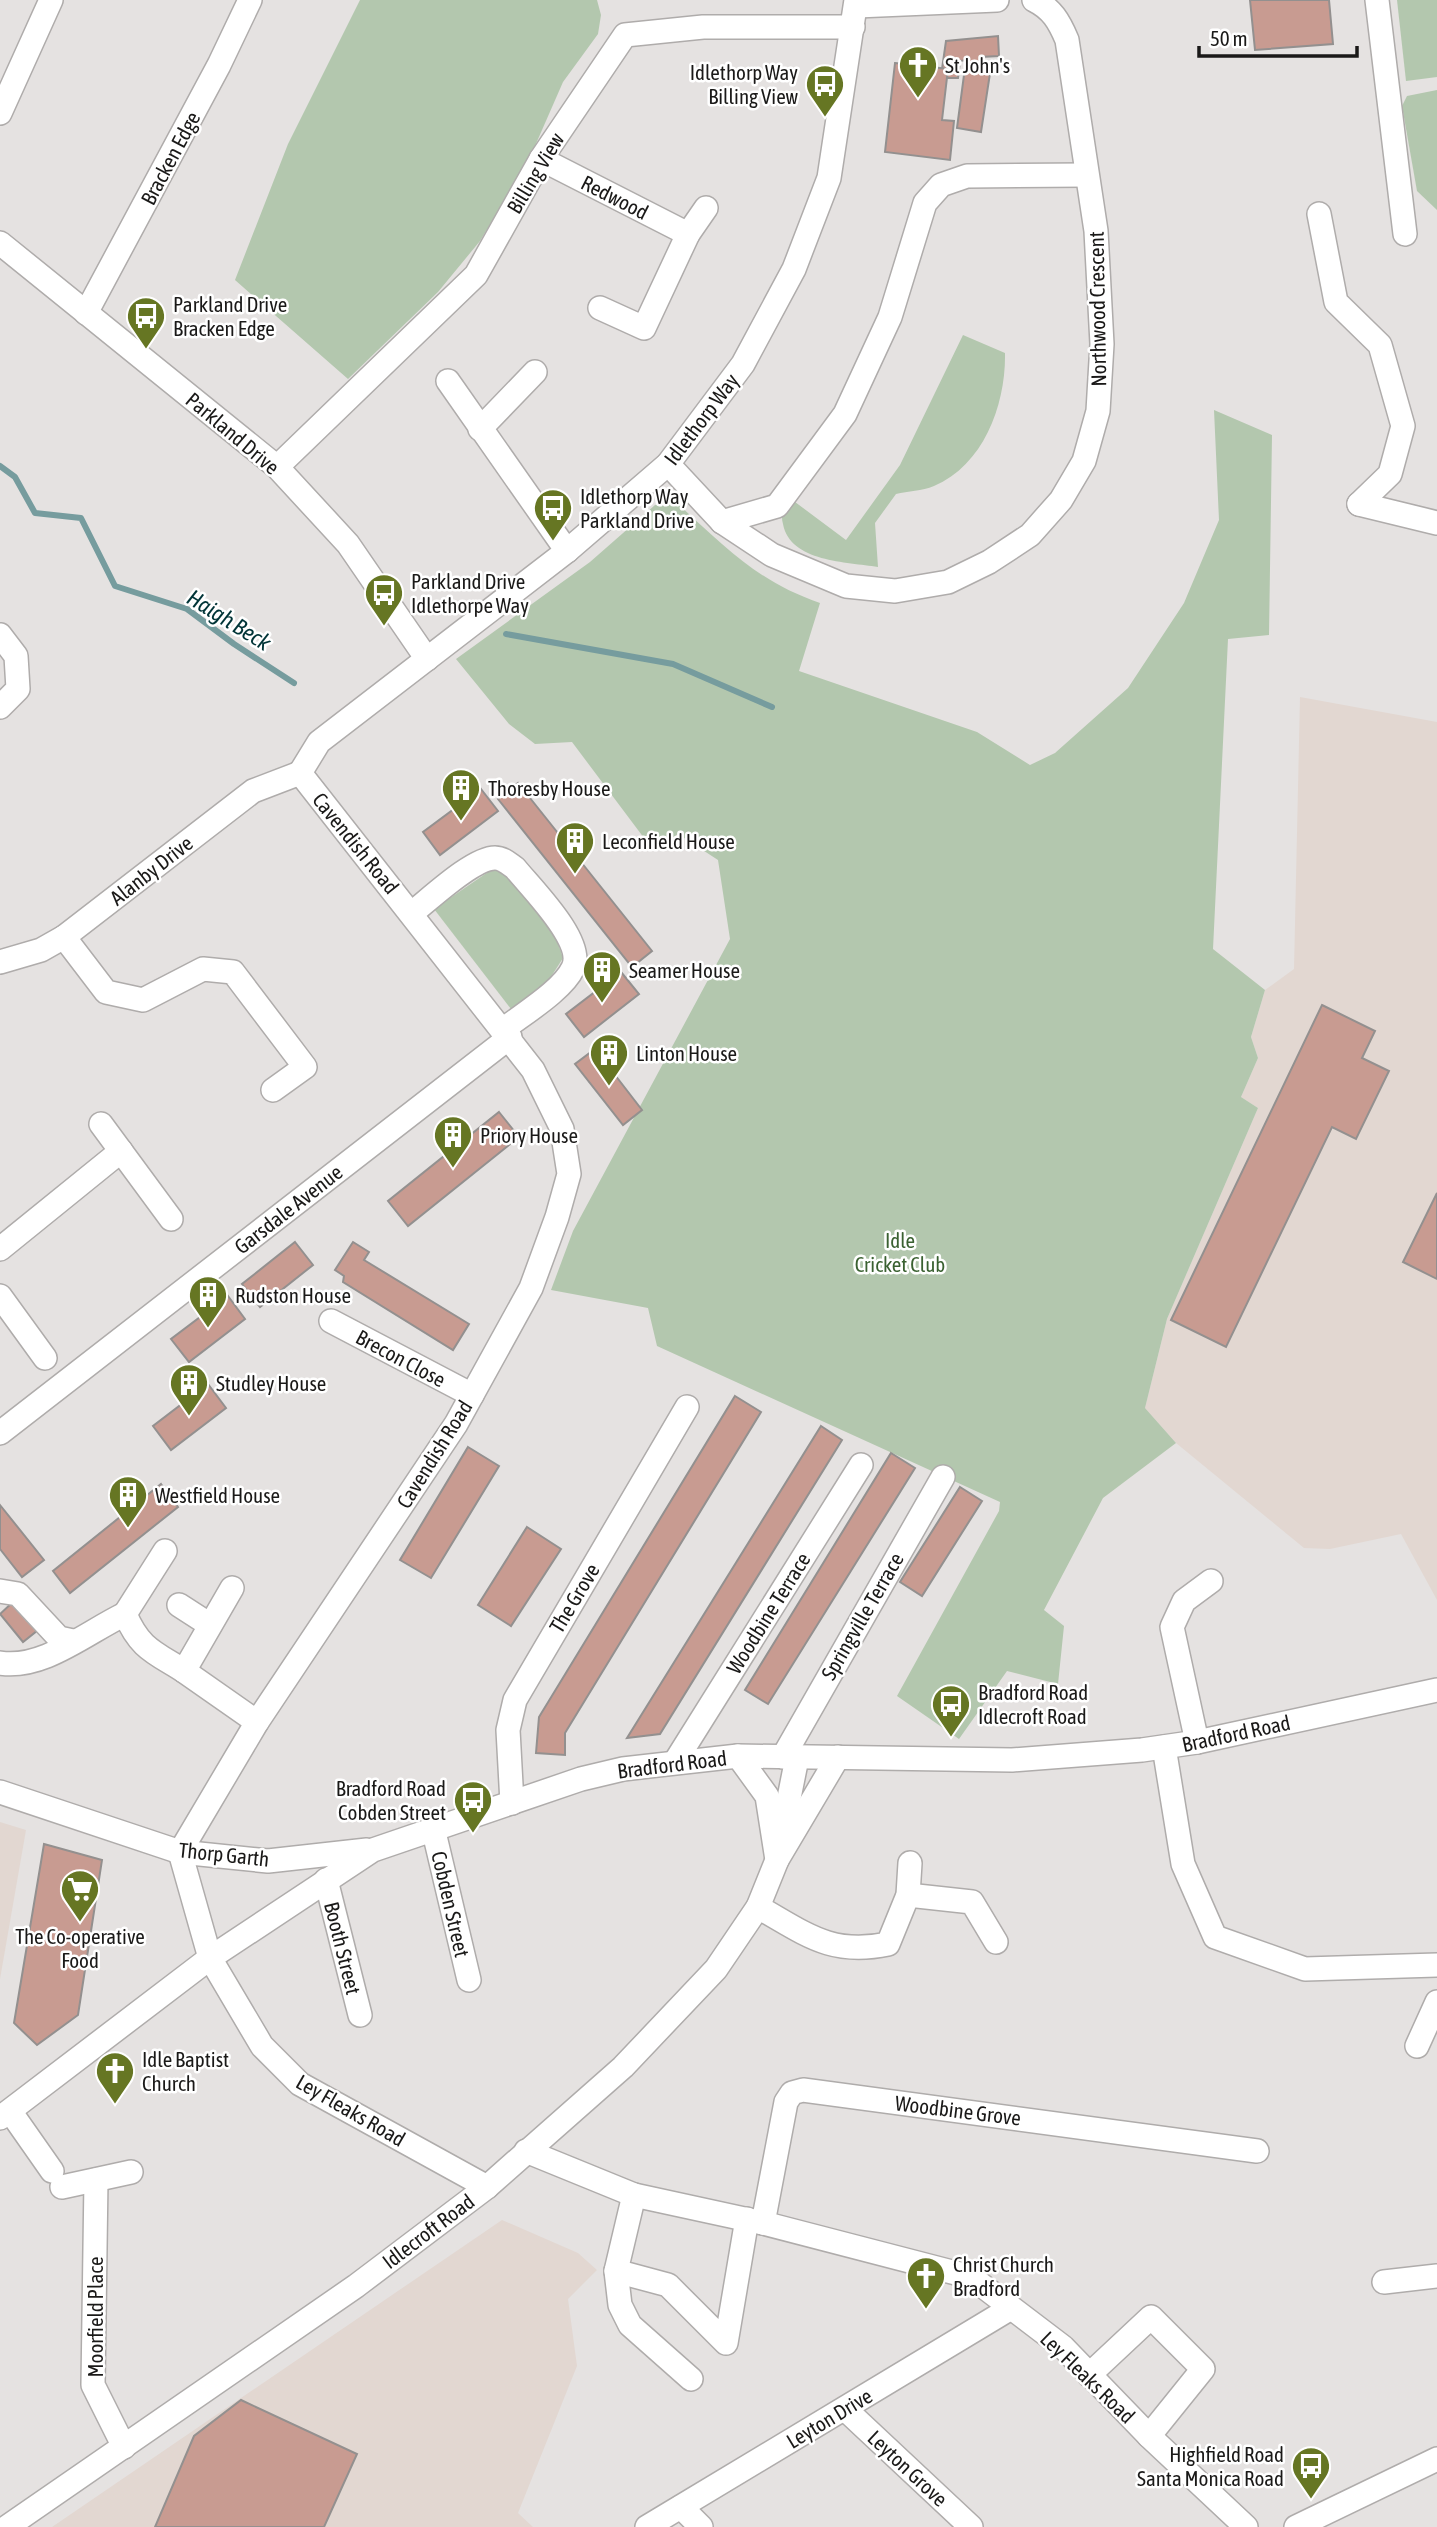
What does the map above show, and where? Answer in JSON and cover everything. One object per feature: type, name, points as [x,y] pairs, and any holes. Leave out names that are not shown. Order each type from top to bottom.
[{"type":"street","points":[[0,113],[51,0]]},
{"type":"street","name":"Bracken Edge","points":[[86,313],[219,65],[250,0]]},
{"type":"street","points":[[855,11],[997,0]]},
{"type":"street","name":"Northwood Crescent","points":[[668,464],[723,522],[772,555],[846,586],[895,591],[948,582],[989,562],[1030,535],[1061,500],[1084,461],[1098,411],[1102,332],[1096,232],[1067,40],[1048,7],[1034,0]]},
{"type":"street","points":[[1377,0],[1405,234]]},
{"type":"street","name":"Billing View","points":[[276,467],[476,275],[541,159],[625,35],[855,11]]},
{"type":"street","name":"Idlethorp Way","points":[[300,773],[318,742],[567,551],[668,464],[743,364],[794,269],[829,178],[855,11]]},
{"type":"street","name":"Redwood","points":[[541,159],[688,234]]},
{"type":"street","points":[[723,522],[777,506],[845,414],[890,317],[925,203],[941,186],[967,176],[1086,175]]},
{"type":"street","points":[[600,308],[645,328],[688,234],[706,208]]},
{"type":"street","points":[[1319,214],[1336,302],[1380,345],[1404,426],[1390,474],[1359,503],[1437,523]]},
{"type":"street","name":"Parkland Drive","points":[[0,243],[276,467],[348,544],[427,659]]},
{"type":"street","points":[[480,429],[535,372]]},
{"type":"street","points":[[448,381],[567,551]]},
{"type":"street","points":[[0,635],[16,656],[18,690],[0,707]]},
{"type":"street","name":"Cavendish Road","points":[[180,1852],[257,1722],[456,1424],[531,1288],[557,1217],[569,1174],[562,1129],[533,1070],[507,1033],[300,773]]},
{"type":"street","name":"Alanby Drive","points":[[0,962],[41,950],[64,937],[253,791],[300,773]]},
{"type":"street","name":"Cavendish Road","points":[[412,913],[470,868],[492,858],[503,860],[515,868],[568,934],[576,954],[574,967],[564,981],[507,1033]]},
{"type":"street","points":[[64,937],[106,992],[143,1000],[203,969],[233,972],[304,1067],[273,1090]]},
{"type":"street","name":"Garsdale Avenue","points":[[0,1433],[507,1033]]},
{"type":"street","points":[[102,1124],[171,1219]]},
{"type":"street","points":[[0,1249],[121,1151]]},
{"type":"street","points":[[0,1296],[44,1358]]},
{"type":"street","name":"Brecon Close","points":[[331,1321],[472,1395]]},
{"type":"street","name":"The Grove","points":[[512,1803],[508,1730],[515,1700],[687,1407]]},
{"type":"street","name":"Woodbine Terrace","points":[[675,1762],[860,1465]]},
{"type":"street","name":"Springville Terrace","points":[[790,1757],[943,1476]]},
{"type":"street","points":[[0,1663],[13,1665],[43,1657],[125,1614],[164,1551]]},
{"type":"street","points":[[1197,1742],[1172,1627],[1184,1601],[1211,1581]]},
{"type":"street","points":[[184,1671],[232,1588]]},
{"type":"street","points":[[0,1591],[18,1594],[59,1637],[73,1641]]},
{"type":"street","points":[[179,1605],[210,1625]]},
{"type":"street","points":[[125,1614],[134,1636],[148,1651],[184,1671],[257,1722]]},
{"type":"street","name":"Bradford Road","points":[[5,2114],[210,1958],[373,1850],[581,1779],[623,1769],[738,1756],[1012,1760],[1164,1747],[1437,1690]]},
{"type":"street","points":[[1164,1747],[1183,1864],[1214,1937],[1305,1969],[1437,1965]]},
{"type":"street","points":[[738,1756],[767,1796],[777,1860]]},
{"type":"street","name":"Idlecroft Road","points":[[777,1860],[790,1757]]},
{"type":"street","name":"Idlecroft Road","points":[[7,2527],[356,2286],[486,2187],[623,2067],[716,1969],[758,1907],[777,1860],[838,1757]]},
{"type":"street","name":"Thorp Garth","points":[[0,1792],[180,1852],[268,1861],[373,1850]]},
{"type":"street","name":"Cobden Street","points":[[433,1828],[469,1980]]},
{"type":"street","name":"Ley Fleaks Road","points":[[180,1852],[210,1958],[262,2046],[300,2084],[486,2187]]},
{"type":"street","points":[[758,1907],[818,1941],[859,1950],[888,1944],[908,1895],[911,1863]]},
{"type":"street","name":"Booth Street","points":[[326,1880],[360,2015]]},
{"type":"street","points":[[908,1895],[972,1902],[996,1942]]},
{"type":"street","points":[[1417,2046],[1437,2002]]},
{"type":"street","name":"Woodbine Grove","points":[[755,2221],[786,2102],[792,2094],[803,2090],[1257,2151]]},
{"type":"street","points":[[5,2114],[57,2179],[96,2180],[131,2172]]},
{"type":"street","name":"Ley Fleaks Road","points":[[526,2151],[634,2195],[755,2221],[971,2277],[1063,2347],[1149,2436],[1246,2527]]},
{"type":"street","name":"Moorfield Place","points":[[96,2180],[93,2385],[124,2446]]},
{"type":"street","points":[[634,2195],[616,2271],[620,2305],[629,2325],[691,2379]]},
{"type":"street","points":[[616,2271],[668,2285],[726,2343],[755,2221]]},
{"type":"street","points":[[1384,2282],[1437,2276]]},
{"type":"street","name":"Leyton Drive","points":[[647,2527],[1011,2308]]},
{"type":"street","points":[[1089,2375],[1151,2317],[1203,2369],[1149,2436]]},
{"type":"street","name":"Leyton Grove","points":[[845,2409],[971,2527]]},
{"type":"street","points":[[1300,2526],[1437,2459]]},
{"type":"street","points":[[681,2507],[701,2527]]},
{"type":"shaded area","points":[[1300,697],[1437,722],[1437,1600],[1401,1534],[1330,1549],[1304,1548],[1176,1443],[1145,1408],[1167,1319],[1258,1108],[1241,1097],[1258,1058],[1251,1037],[1265,990],[1294,969]]},
{"type":"shaded area","points":[[0,1822],[26,1830],[0,1979]]},
{"type":"shaded area","points":[[502,2220],[578,2253],[597,2270],[568,2299],[577,2366],[518,2513],[533,2527],[52,2527]]},
{"type":"green space","points":[[360,0],[597,0],[601,15],[598,34],[563,82],[528,162],[480,241],[438,292],[348,379],[235,280],[288,144]]},
{"type":"green space","points":[[1397,0],[1437,0],[1437,77],[1406,81]]},
{"type":"green space","points":[[1437,90],[1437,210],[1417,191],[1402,106],[1407,96]]},
{"type":"green space","points":[[963,335],[1005,353],[996,412],[979,448],[966,464],[934,486],[896,494],[875,523],[878,567],[822,558],[796,546],[788,537],[782,520],[783,510],[791,499],[846,540],[900,465]]},
{"type":"green space","name":"Idle Cricket Club","points":[[1214,410],[1272,435],[1269,635],[1228,639],[1213,949],[1265,990],[1251,1037],[1258,1058],[1241,1097],[1258,1108],[1167,1319],[1145,1408],[1176,1443],[1103,1498],[1044,1610],[1064,1626],[1058,1684],[1007,1671],[959,1739],[897,1696],[999,1511],[1000,1502],[657,1346],[648,1308],[551,1290],[573,1231],[730,939],[718,860],[678,834],[653,850],[572,742],[535,744],[509,724],[456,659],[590,562],[655,505],[677,503],[727,548],[760,573],[778,585],[820,603],[799,671],[977,732],[1030,765],[1055,753],[1128,688],[1184,603],[1219,520]]},
{"type":"green space","points":[[491,870],[501,870],[529,899],[553,934],[563,958],[549,980],[511,1009],[434,909]]},
{"type":"building","points":[[1250,0],[1329,0],[1333,44],[1255,50]]},
{"type":"building","points":[[998,36],[999,56],[980,57],[981,66],[991,67],[981,132],[957,128],[966,60],[960,61],[958,78],[947,78],[948,69],[942,69],[946,41]]},
{"type":"building","name":"St John's","points":[[895,63],[948,69],[942,120],[954,121],[950,160],[885,152]]},
{"type":"building","name":"Leconfield House","points":[[518,783],[652,951],[632,967],[498,799]]},
{"type":"building","name":"Thoresby House","points":[[481,789],[498,811],[440,855],[423,832]]},
{"type":"building","name":"Seamer House","points":[[621,972],[639,994],[584,1037],[566,1014]]},
{"type":"building","points":[[1322,1005],[1375,1031],[1362,1058],[1389,1071],[1356,1139],[1332,1127],[1226,1347],[1171,1320]]},
{"type":"building","name":"Linton House","points":[[595,1049],[642,1110],[623,1125],[575,1064]]},
{"type":"building","name":"Priory House","points":[[499,1112],[519,1137],[408,1226],[388,1201]]},
{"type":"building","points":[[1437,1193],[1437,1279],[1403,1262]]},
{"type":"building","points":[[295,1242],[313,1265],[260,1307],[242,1284]]},
{"type":"building","points":[[353,1242],[369,1252],[364,1260],[469,1324],[453,1350],[343,1282],[344,1276],[335,1270]]},
{"type":"building","name":"Rudston House","points":[[228,1296],[245,1319],[189,1362],[171,1339]]},
{"type":"building","name":"Studley House","points":[[208,1384],[226,1408],[171,1450],[153,1426]]},
{"type":"building","points":[[735,1396],[761,1412],[565,1733],[565,1755],[536,1753],[539,1717]]},
{"type":"building","points":[[821,1426],[842,1440],[660,1734],[627,1738]]},
{"type":"building","points":[[468,1447],[499,1466],[431,1578],[400,1560]]},
{"type":"building","points":[[891,1453],[915,1468],[768,1704],[745,1690]]},
{"type":"building","name":"Westfield House","points":[[161,1484],[178,1507],[70,1593],[53,1571]]},
{"type":"building","points":[[960,1487],[982,1501],[922,1596],[900,1582]]},
{"type":"building","points":[[0,1505],[44,1560],[22,1577],[0,1549]]},
{"type":"building","points":[[527,1527],[561,1549],[511,1626],[478,1605]]},
{"type":"building","points":[[14,1601],[38,1630],[23,1642],[0,1614]]},
{"type":"building","points":[[44,1844],[102,1860],[78,2015],[37,2045],[14,2023]]},
{"type":"building","points":[[241,2400],[357,2454],[324,2527],[155,2527],[194,2436]]},
{"type":"waterway","name":"Haigh Beck","points":[[0,466],[15,477],[35,513],[81,518],[115,586],[187,609],[294,683]]},
{"type":"waterway","points":[[506,634],[673,664],[772,707]]},
{"type":"place","name":"St John's","points":[[918,99]]},
{"type":"place","name":"Idlethorp Way Billing View","points":[[825,118]]},
{"type":"place","name":"Parkland Drive Bracken Edge","points":[[146,350]]},
{"type":"place","name":"Idlethorp Way Parkland Drive","points":[[553,542]]},
{"type":"place","name":"Parkland Drive Idlethorpe Way","points":[[384,627]]},
{"type":"place","name":"Thoresby House","points":[[461,822]]},
{"type":"place","name":"Leconfield House","points":[[575,875]]},
{"type":"place","name":"Seamer House","points":[[602,1004]]},
{"type":"place","name":"Linton House","points":[[609,1087]]},
{"type":"place","name":"Priory House","points":[[453,1169]]},
{"type":"place","name":"Rudston House","points":[[208,1329]]},
{"type":"place","name":"Studley House","points":[[189,1417]]},
{"type":"place","name":"Westfield House","points":[[128,1529]]},
{"type":"place","name":"Bradford Road Idlecroft Road","points":[[951,1738]]},
{"type":"place","name":"Bradford Road Cobden Street","points":[[473,1834]]},
{"type":"place","name":"The Co-operative Food","points":[[80,1923]]},
{"type":"place","name":"Idle Baptist Church","points":[[115,2105]]},
{"type":"place","name":"Christ Church Bradford","points":[[926,2310]]},
{"type":"place","name":"Highfield Road Santa Monica Road","points":[[1311,2500]]}]
